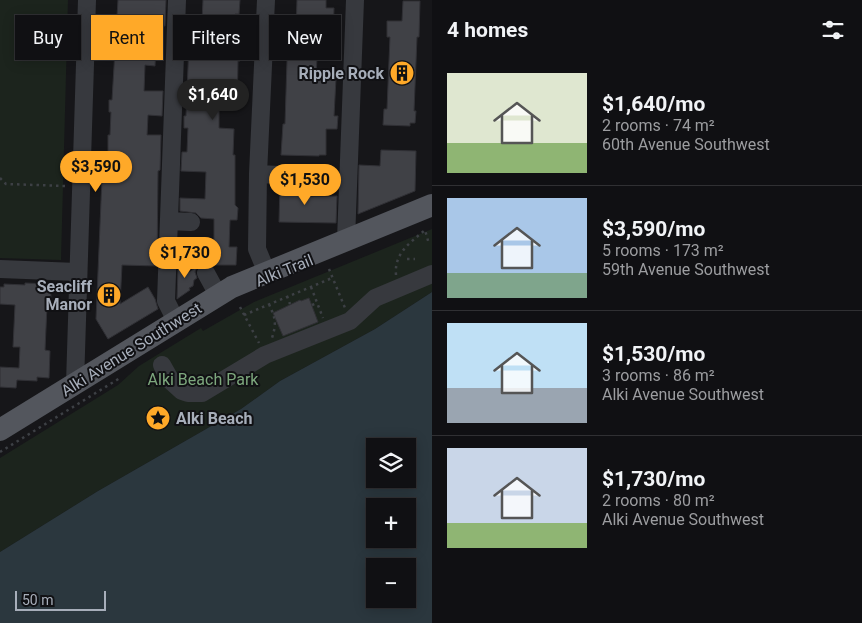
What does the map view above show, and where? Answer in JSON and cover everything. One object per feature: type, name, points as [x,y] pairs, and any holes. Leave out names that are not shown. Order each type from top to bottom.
[{"type":"main road","name":"Alki Avenue Southwest","points":[[0,430],[232,287],[432,204]]},
{"type":"street","points":[[74,384],[87,0]]},
{"type":"street","points":[[176,321],[166,301],[169,221],[174,186],[177,0]]},
{"type":"street","points":[[266,0],[258,174],[257,249],[267,273]]},
{"type":"street","points":[[346,240],[355,0]]},
{"type":"street","points":[[258,174],[279,175]]},
{"type":"street","points":[[169,221],[192,222]]},
{"type":"street","points":[[0,269],[77,272]]},
{"type":"street","points":[[206,273],[218,295]]},
{"type":"street","points":[[162,365],[176,387],[195,394],[209,390],[265,355],[350,321],[375,298],[432,274]]},
{"type":"path","points":[[0,178],[6,184],[66,186]]},
{"type":"path","points":[[401,287],[396,269],[401,252],[425,230],[429,244]]},
{"type":"path","points":[[407,259],[415,258]]},
{"type":"path","points":[[329,269],[350,321]]},
{"type":"path","points":[[244,315],[332,278]]},
{"type":"path","points":[[311,287],[328,330]]},
{"type":"path","points":[[287,296],[290,304]]},
{"type":"path","points":[[312,306],[317,303]]},
{"type":"path","points":[[265,355],[276,321],[269,304]]},
{"type":"path","points":[[240,307],[265,355]]},
{"type":"path","points":[[0,452],[122,376]]},
{"type":"green space","points":[[0,0],[68,0],[68,15],[15,15],[15,60],[66,60],[61,260],[0,258]]},
{"type":"green space","name":"Alki Beach Park","points":[[432,229],[432,292],[375,329],[280,381],[241,409],[98,491],[0,552],[0,458],[118,385],[139,366],[201,328],[203,331],[254,302]]},
{"type":"shaded area","points":[[432,292],[432,623],[0,623],[0,552],[98,491],[241,409],[280,381],[375,329]]},
{"type":"building","points":[[118,0],[166,0],[165,26],[163,26],[163,15],[117,15]]},
{"type":"building","points":[[203,0],[240,0],[239,14],[202,15]]},
{"type":"building","points":[[297,0],[326,0],[326,8],[334,8],[334,15],[296,15]]},
{"type":"building","name":"Ripple Rock","points":[[403,1],[420,1],[419,37],[417,37],[415,123],[410,123],[410,126],[383,125],[384,109],[387,109],[390,37],[387,37],[387,21],[402,21]]},
{"type":"building","points":[[114,60],[155,60],[155,66],[145,65],[144,91],[163,91],[162,116],[148,115],[147,135],[161,135],[160,170],[158,171],[157,266],[122,265],[120,304],[148,287],[158,309],[108,339],[96,319],[102,178],[108,178],[108,135],[110,135],[111,112],[109,112],[109,100],[112,100]]},
{"type":"building","points":[[188,60],[240,60],[238,61],[237,109],[219,109],[219,128],[234,129],[235,205],[238,208],[237,220],[230,220],[229,247],[237,247],[236,265],[214,265],[214,219],[201,218],[196,213],[180,211],[180,198],[205,199],[206,172],[181,171],[182,152],[187,152],[188,128],[184,128],[184,116],[186,116]]},
{"type":"building","points":[[287,60],[317,60],[316,77],[336,78],[334,116],[338,116],[337,129],[326,129],[326,155],[281,155],[283,124],[285,124]]},
{"type":"building","points":[[381,150],[416,151],[415,191],[358,214],[359,165],[380,166]]},
{"type":"building","points":[[287,182],[302,182],[301,197],[337,196],[336,223],[279,222],[280,185]]},
{"type":"building","points":[[178,255],[189,272],[197,267],[195,272],[197,278],[194,280],[193,286],[189,288],[190,290],[177,299],[178,270],[181,267],[178,267]]},
{"type":"building","points":[[25,283],[50,284],[51,297],[49,305],[47,305],[45,350],[50,351],[49,378],[37,377],[37,381],[17,380],[16,388],[0,387],[0,367],[19,368],[20,347],[13,347],[15,305],[0,304],[0,287],[4,287],[4,284],[25,285]]},
{"type":"building","points":[[309,298],[318,322],[283,336],[273,313],[300,300]]},
{"type":"place","name":"Ripple Rock","points":[[402,73]]},
{"type":"place","name":"Seacliff Manor","points":[[109,295]]},
{"type":"place","name":"Alki Beach","points":[[158,418]]}]
